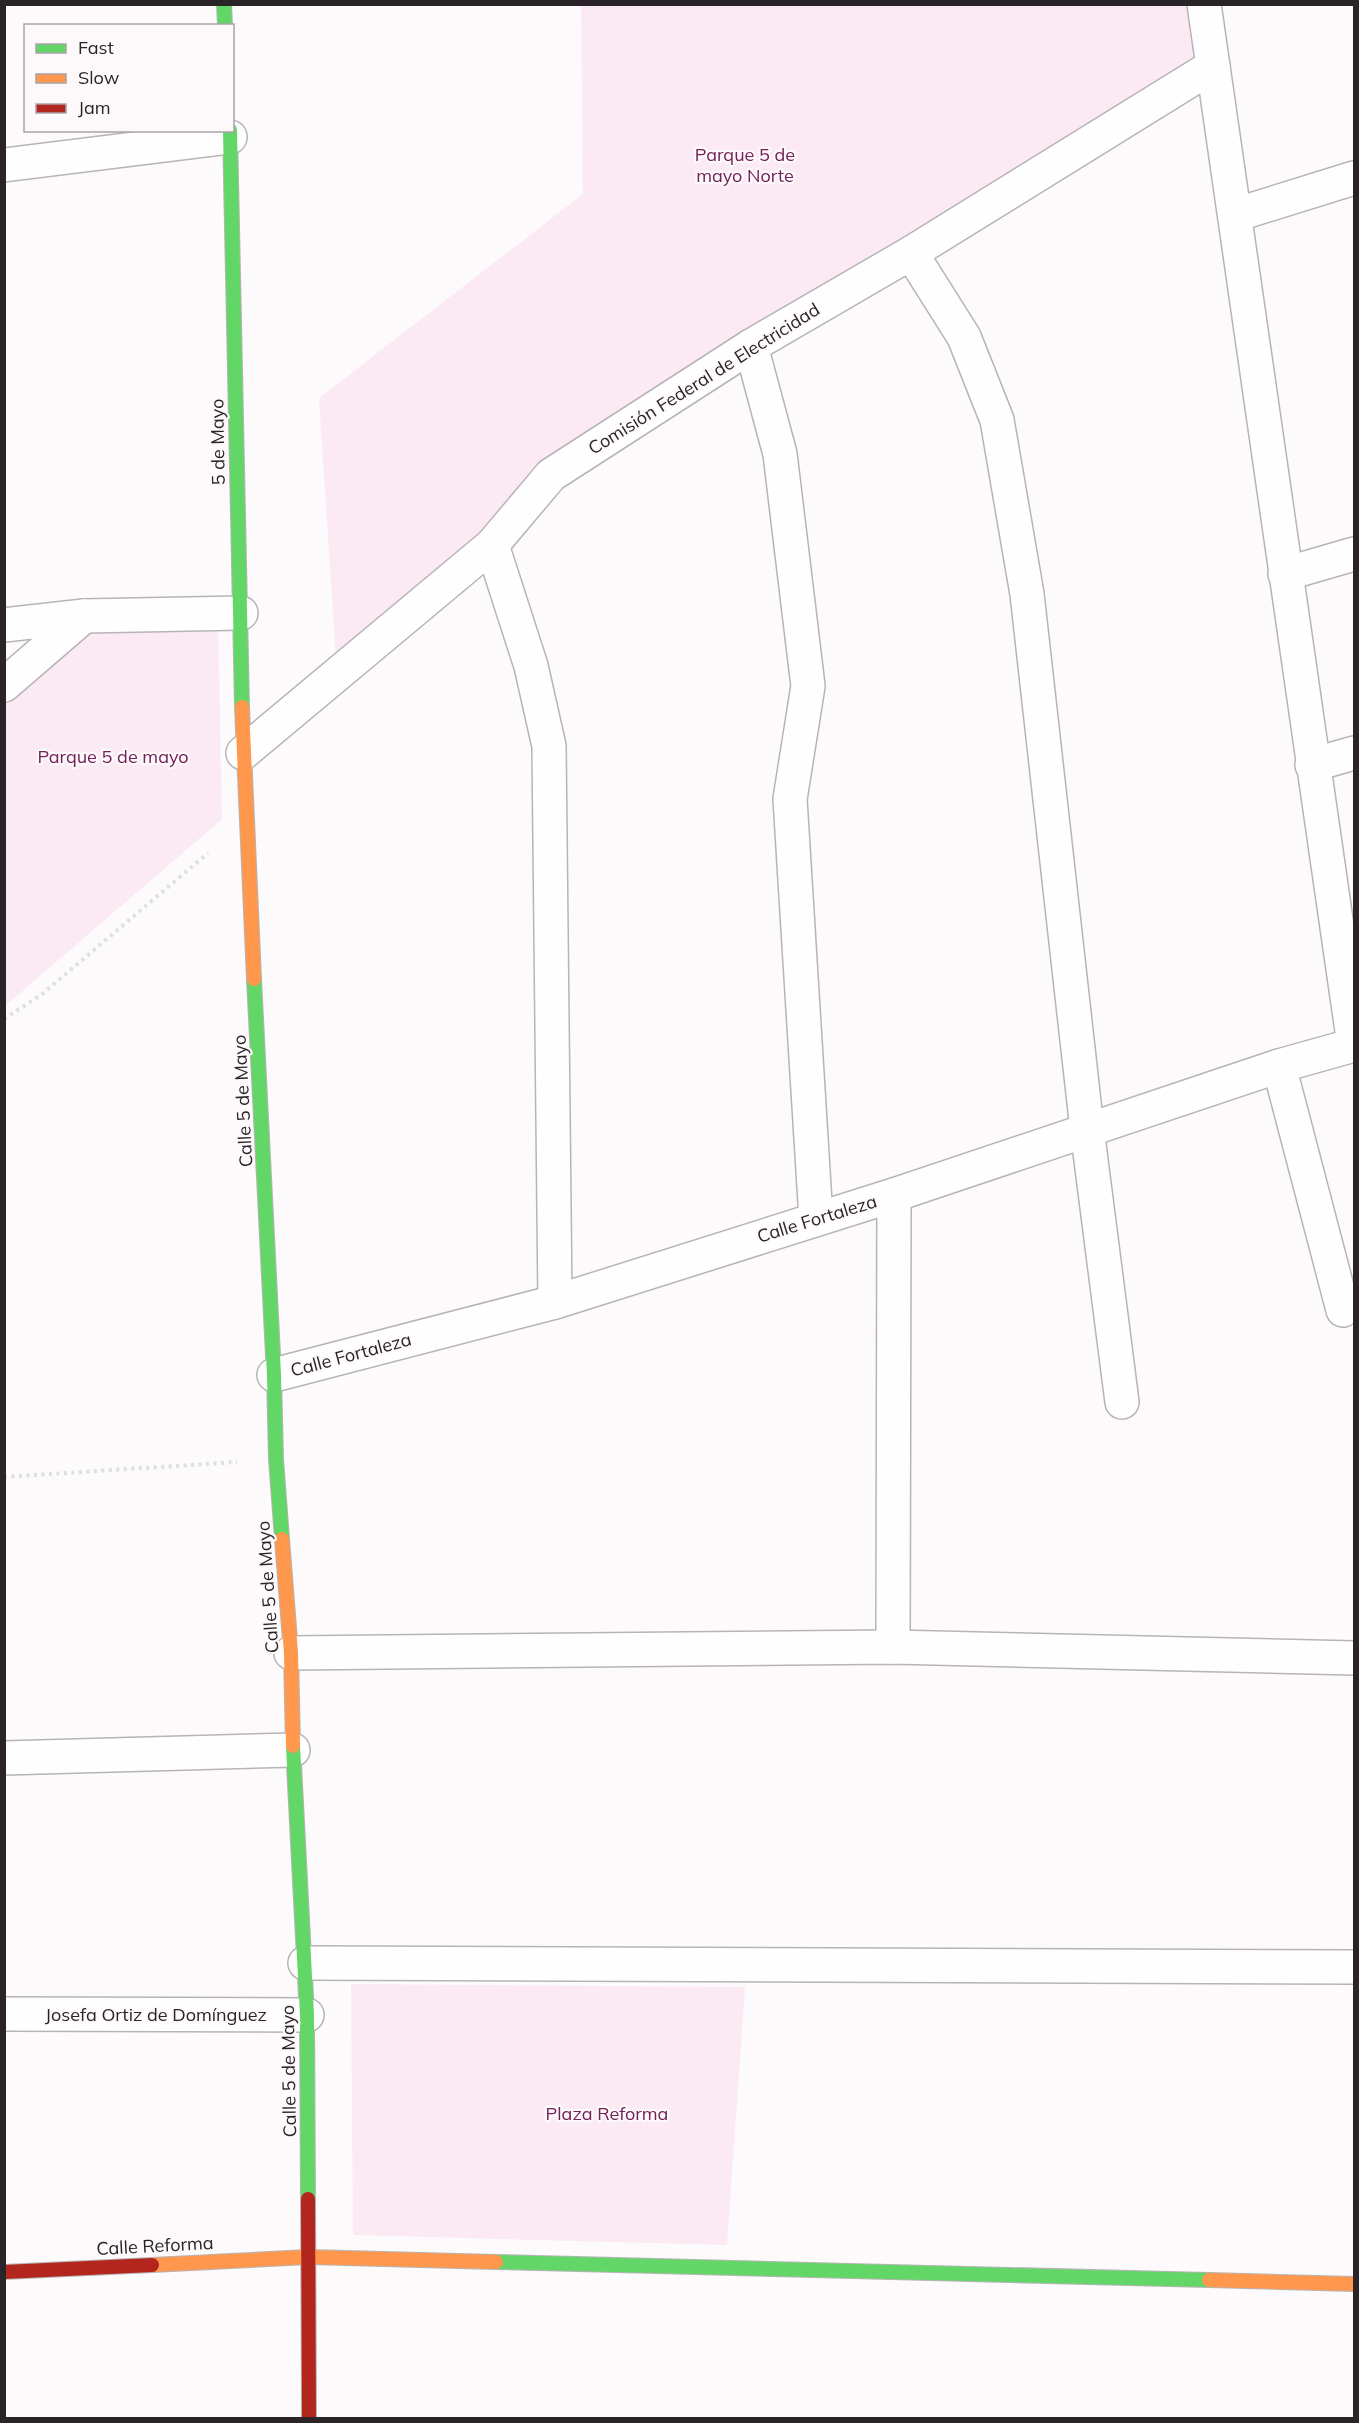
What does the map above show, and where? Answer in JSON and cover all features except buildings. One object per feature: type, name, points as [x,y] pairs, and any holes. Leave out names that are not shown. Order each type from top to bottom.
[{"type":"street","points":[[1204,4],[1354,1045]]},
{"type":"street","name":"Comisión Federal de Electricidad","points":[[243,753],[492,545],[551,475],[751,346],[911,254],[1213,66]]},
{"type":"street","points":[[4,165],[230,134]]},
{"type":"street","name":"5 de Mayo","points":[[230,134],[243,753]]},
{"type":"street","points":[[1235,215],[1354,178]]},
{"type":"street","points":[[911,254],[964,338],[997,420],[1027,594],[1087,1129],[1122,1402]]},
{"type":"street","points":[[751,346],[780,454],[808,686],[790,799],[816,1219]]},
{"type":"street","points":[[492,545],[531,666],[549,746],[555,1302]]},
{"type":"street","points":[[1285,574],[1354,554]]},
{"type":"street","points":[[4,625],[84,616],[241,613]]},
{"type":"street","points":[[4,685],[84,616]]},
{"type":"street","name":"Calle 5 de Mayo","points":[[243,753],[274,1375],[276,1459],[291,1653],[293,1750],[304,1963],[309,2418]]},
{"type":"street","points":[[1312,765],[1354,753]]},
{"type":"street","name":"Calle Fortaleza","points":[[274,1375],[555,1302],[894,1195],[1278,1066],[1354,1045]]},
{"type":"street","points":[[1278,1066],[1343,1310]]},
{"type":"street","points":[[893,1647],[894,1195]]},
{"type":"street","points":[[291,1653],[893,1647],[1354,1658]]},
{"type":"street","points":[[4,1758],[293,1750]]},
{"type":"street","points":[[304,1963],[1354,1967]]},
{"type":"street","name":"Josefa Ortiz de Domínguez","points":[[4,2014],[306,2015]]},
{"type":"street","name":"Calle Reforma","points":[[4,2272],[308,2257],[1354,2284]]},
{"type":"path","points":[[4,1019],[41,995],[247,819]]},
{"type":"path","points":[[4,1478],[276,1459]]},
{"type":"green space","name":"Parque 5 de mayo Norte","points":[[581,5],[1195,5],[1204,58],[560,477],[338,690],[319,398],[583,194]]},
{"type":"green space","name":"Parque 5 de mayo","points":[[218,625],[222,819],[5,1006],[5,694],[86,629]]},
{"type":"green space","name":"Plaza Reforma","points":[[351,1984],[745,1987],[727,2245],[353,2235]]},
{"type":"traffic: fast","points":[[224,4],[225,24]]},
{"type":"traffic: fast","points":[[230,132],[242,707]]},
{"type":"traffic: fast","points":[[254,979],[274,1375],[276,1459],[282,1539]]},
{"type":"traffic: fast","points":[[293,1746],[307,2015],[308,2199]]},
{"type":"traffic: fast","points":[[496,2262],[1209,2280]]},
{"type":"traffic: slow","points":[[242,707],[254,979]]},
{"type":"traffic: slow","points":[[282,1539],[291,1653],[293,1746]]},
{"type":"traffic: slow","points":[[152,2265],[308,2257],[496,2262]]},
{"type":"traffic: slow","points":[[1209,2280],[1354,2284]]},
{"type":"traffic: jam","points":[[308,2199],[309,2418]]},
{"type":"traffic: jam","points":[[4,2272],[152,2265]]}]
